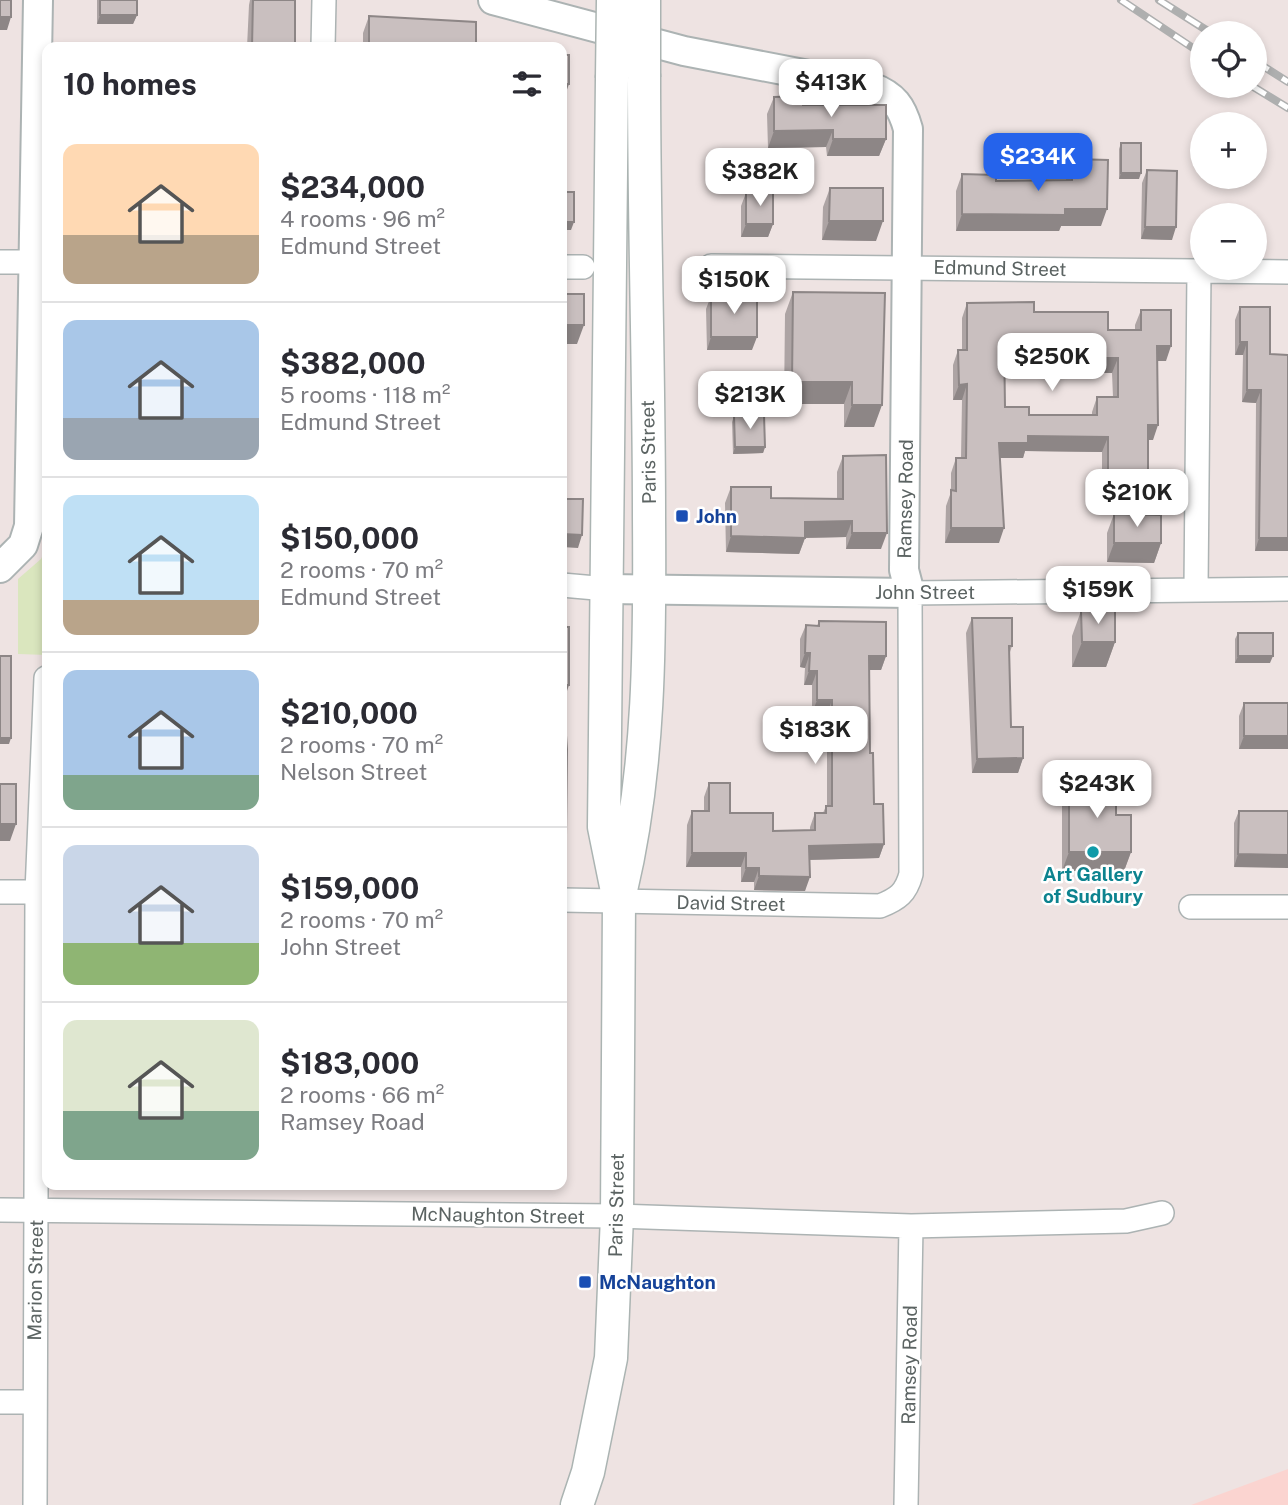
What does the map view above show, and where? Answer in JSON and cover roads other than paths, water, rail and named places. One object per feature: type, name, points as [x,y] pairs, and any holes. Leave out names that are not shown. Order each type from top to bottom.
[{"type":"main road","name":"Paris Street","points":[[577,1505],[588,1472],[611,1358],[617,1216],[619,901],[604,827],[613,0]]},
{"type":"main road","name":"Paris Street","points":[[619,901],[633,838],[643,752],[649,589],[644,0]]},
{"type":"street","points":[[4,566],[23,545],[29,526],[41,262],[38,0]]},
{"type":"street","points":[[323,42],[324,0]]},
{"type":"street","name":"Ramsey Road","points":[[493,0],[684,51],[872,87],[894,99],[903,112],[908,129],[904,570],[910,593],[911,874],[907,889],[898,899]]},
{"type":"street","points":[[0,262],[41,262]]},
{"type":"street","name":"Edmund Street","points":[[711,266],[1190,271]]},
{"type":"street","name":"Edmund Street","points":[[1267,272],[1288,272]]},
{"type":"street","points":[[1196,588],[1199,280]]},
{"type":"street","name":"John Street","points":[[567,585],[607,589],[910,593],[1288,589]]},
{"type":"street","points":[[0,892],[42,892]]},
{"type":"street","name":"Marion Street","points":[[35,1505],[33,1402],[42,892]]},
{"type":"street","name":"David Street","points":[[567,900],[880,906],[898,899]]},
{"type":"street","points":[[1191,907],[1288,907]]},
{"type":"street","name":"McNaughton Street","points":[[0,1210],[617,1216],[911,1226],[1126,1221],[1162,1213]]},
{"type":"street","name":"Ramsey Road","points":[[906,1505],[911,1226]]},
{"type":"street","points":[[0,1402],[33,1402]]},
{"type":"railway","points":[[1121,0],[1190,46]]},
{"type":"railway","points":[[1159,0],[1192,21]]},
{"type":"railway","points":[[1267,69],[1288,82]]},
{"type":"railway","points":[[1267,95],[1288,108]]},
{"type":"place","name":"John","points":[[682,516]]},
{"type":"place","name":"Art Gallery of Sudbury","points":[[1093,852]]},
{"type":"place","name":"McNaughton","points":[[585,1282]]}]
